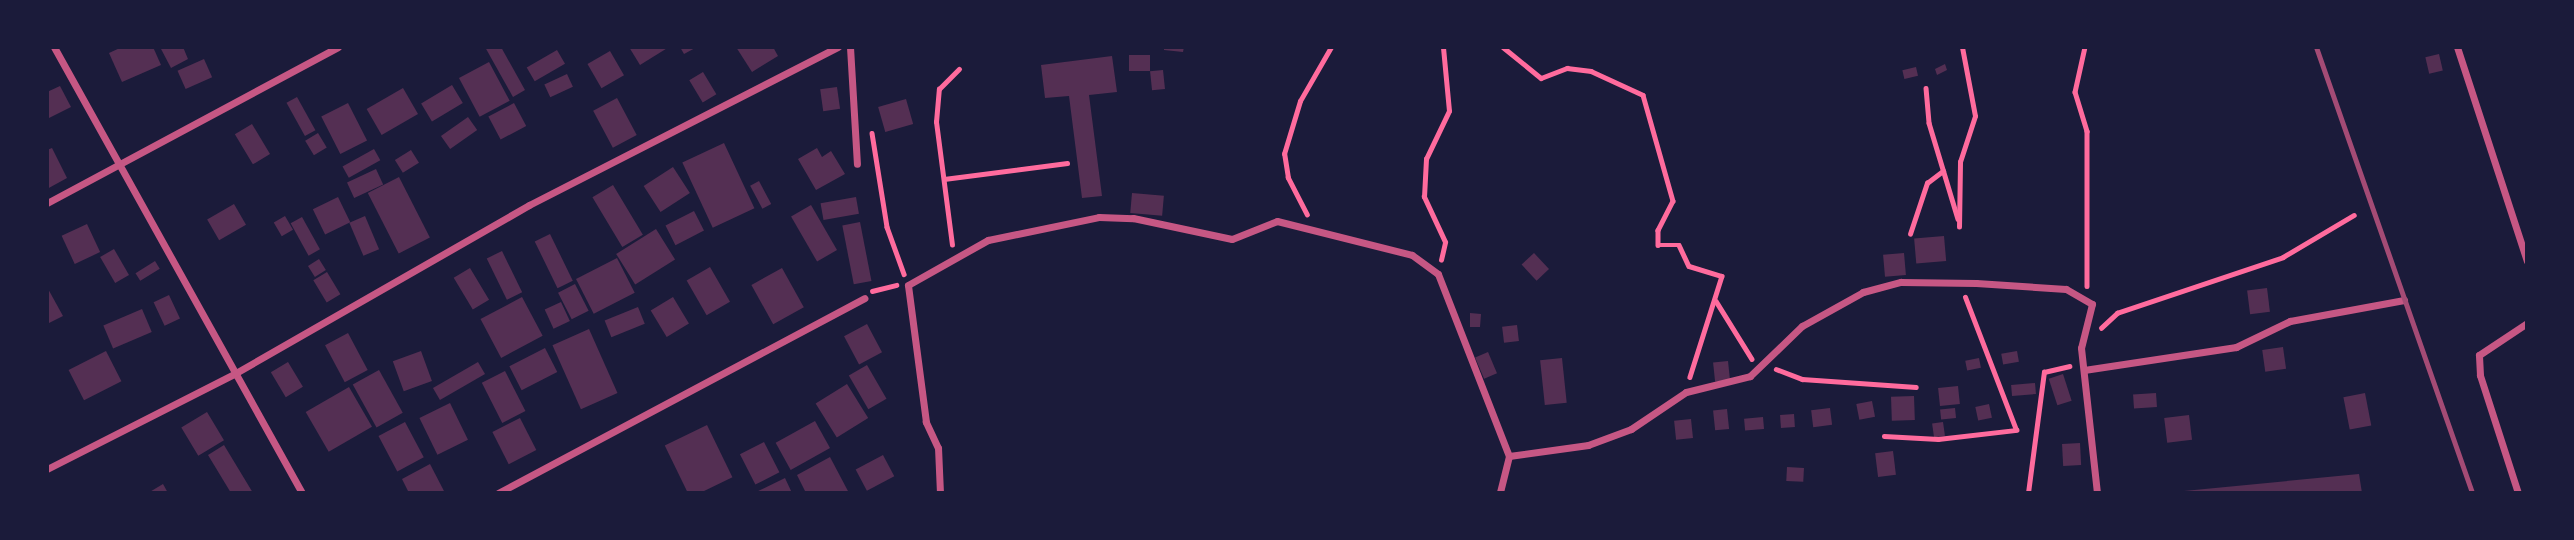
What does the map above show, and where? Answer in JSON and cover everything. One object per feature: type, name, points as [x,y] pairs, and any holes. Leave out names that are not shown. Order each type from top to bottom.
[{"type":"street","points":[[54,47],[302,493]]},
{"type":"street","points":[[47,203],[338,47]]},
{"type":"street","points":[[47,469],[234,374],[529,205],[838,47]]},
{"type":"street","points":[[850,47],[857,164]]},
{"type":"street","points":[[2457,47],[2527,261]]},
{"type":"street","points":[[940,493],[938,448],[926,422],[908,285],[955,257],[1025,229],[1099,217],[1133,218],[1232,239],[1277,221],[1390,245],[1438,274],[1509,456],[1500,493]]},
{"type":"street","points":[[1509,456],[1588,445],[1631,429],[1686,392],[1750,376],[1802,326],[1863,292],[1900,282],[2066,289],[2092,304],[2081,348],[2097,493]]},
{"type":"street","points":[[498,493],[864,298]]},
{"type":"street","points":[[2084,370],[2236,346],[2290,321],[2404,300]]},
{"type":"street","points":[[2518,493],[2480,375],[2479,355],[2527,323]]},
{"type":"path","points":[[1311,230],[1284,154],[1294,114],[1331,47]]},
{"type":"path","points":[[1438,274],[1445,242],[1424,197],[1426,159],[1449,111],[1443,47]]},
{"type":"path","points":[[1503,47],[1541,78],[1567,68],[1591,71],[1643,95],[1672,201],[1658,230],[1658,245],[1679,245],[1689,266],[1722,276],[1686,392]]},
{"type":"path","points":[[1926,88],[1943,171],[1959,225],[1960,162],[1975,116],[1962,47]]},
{"type":"path","points":[[2085,47],[2075,92],[2087,131],[2083,271],[2092,304]]},
{"type":"path","points":[[955,257],[944,179],[939,89],[959,69]]},
{"type":"path","points":[[864,298],[881,285],[908,285],[887,227],[869,118]]},
{"type":"path","points":[[944,179],[1067,163]]},
{"type":"path","points":[[1910,234],[1927,183],[1943,171]]},
{"type":"path","points":[[2028,493],[2044,372],[2072,365],[2081,348],[2117,313],[2283,257],[2354,215]]},
{"type":"path","points":[[1884,436],[1938,439],[2016,430],[1964,292]]},
{"type":"path","points":[[1715,300],[1749,357],[1764,365],[1802,379],[1916,387]]},
{"type":"building","points":[[122,47],[153,47],[161,65],[122,82],[109,53]]},
{"type":"building","points":[[160,47],[183,47],[188,59],[171,68]]},
{"type":"building","points":[[485,47],[501,47],[525,90],[513,97]]},
{"type":"building","points":[[629,47],[669,47],[640,65]]},
{"type":"building","points":[[680,47],[697,47],[684,54]]},
{"type":"building","points":[[736,47],[773,47],[778,56],[752,72]]},
{"type":"building","points":[[1164,47],[1184,47],[1183,52],[1164,50]]},
{"type":"building","points":[[557,50],[565,64],[535,81],[527,68]]},
{"type":"building","points":[[610,51],[624,75],[601,88],[587,64]]},
{"type":"building","points":[[2439,54],[2443,71],[2429,74],[2425,57]]},
{"type":"building","points":[[1129,55],[1150,55],[1150,71],[1129,71]]},
{"type":"building","points":[[1112,56],[1117,92],[1089,95],[1102,196],[1082,198],[1069,96],[1045,98],[1041,65]]},
{"type":"building","points":[[204,59],[212,77],[186,89],[178,71]]},
{"type":"building","points":[[489,62],[510,101],[480,117],[459,78]]},
{"type":"building","points":[[1945,64],[1947,70],[1937,75],[1935,69]]},
{"type":"building","points":[[1916,67],[1918,76],[1904,79],[1902,70]]},
{"type":"building","points":[[1163,70],[1165,89],[1152,90],[1150,71]]},
{"type":"building","points":[[703,72],[716,94],[703,103],[689,80]]},
{"type":"building","points":[[567,74],[573,87],[550,97],[544,85]]},
{"type":"building","points":[[452,85],[463,103],[432,122],[421,104]]},
{"type":"building","points":[[60,86],[71,107],[47,119],[47,92]]},
{"type":"building","points":[[837,87],[840,109],[823,111],[820,89]]},
{"type":"building","points":[[403,88],[418,114],[382,135],[367,109]]},
{"type":"building","points":[[297,97],[315,130],[305,136],[287,103]]},
{"type":"building","points":[[617,98],[637,135],[613,148],[593,111]]},
{"type":"building","points":[[906,99],[913,124],[885,132],[878,107]]},
{"type":"building","points":[[348,103],[367,140],[340,154],[321,117]]},
{"type":"building","points":[[514,103],[526,126],[501,140],[488,117]]},
{"type":"building","points":[[468,117],[477,130],[450,149],[441,136]]},
{"type":"building","points":[[252,124],[270,154],[253,164],[235,134]]},
{"type":"building","points":[[318,133],[327,148],[314,155],[305,141]]},
{"type":"building","points":[[724,143],[754,208],[713,228],[682,162]]},
{"type":"building","points":[[52,148],[67,178],[47,189],[47,150]]},
{"type":"building","points":[[817,148],[822,157],[831,151],[845,174],[816,190],[798,159]]},
{"type":"building","points":[[374,149],[380,160],[349,178],[343,166]]},
{"type":"building","points":[[411,150],[419,163],[403,173],[395,160]]},
{"type":"building","points":[[673,167],[690,193],[661,212],[644,186]]},
{"type":"building","points":[[376,169],[383,184],[354,198],[347,183]]},
{"type":"building","points":[[399,177],[430,238],[399,253],[368,193]]},
{"type":"building","points":[[759,181],[771,204],[762,209],[750,186]]},
{"type":"building","points":[[613,185],[643,235],[622,247],[592,197]]},
{"type":"building","points":[[1132,193],[1164,196],[1162,216],[1130,213]]},
{"type":"building","points":[[338,197],[350,222],[325,234],[313,209]]},
{"type":"building","points":[[856,197],[859,214],[823,220],[821,203]]},
{"type":"building","points":[[234,204],[246,225],[219,240],[207,220]]},
{"type":"building","points":[[811,205],[837,250],[817,262],[791,216]]},
{"type":"building","points":[[694,211],[704,231],[675,245],[665,226]]},
{"type":"building","points":[[285,216],[293,230],[282,236],[274,222]]},
{"type":"building","points":[[365,216],[379,249],[363,256],[349,223]]},
{"type":"building","points":[[302,217],[320,249],[309,256],[291,223]]},
{"type":"building","points":[[860,222],[871,281],[854,284],[842,225]]},
{"type":"building","points":[[87,224],[100,252],[75,264],[62,236]]},
{"type":"building","points":[[656,229],[675,260],[635,284],[616,254]]},
{"type":"building","points":[[550,234],[573,281],[558,288],[535,241]]},
{"type":"building","points":[[1944,236],[1946,261],[1916,264],[1914,239]]},
{"type":"building","points":[[114,249],[129,275],[115,283],[100,257]]},
{"type":"building","points":[[502,251],[522,292],[507,300],[487,258]]},
{"type":"building","points":[[1534,253],[1549,269],[1537,281],[1522,265]]},
{"type":"building","points":[[1904,253],[1906,275],[1885,277],[1883,255]]},
{"type":"building","points":[[617,258],[635,293],[594,314],[576,279]]},
{"type":"building","points":[[319,259],[326,270],[315,277],[308,266]]},
{"type":"building","points":[[155,261],[160,269],[140,281],[135,273]]},
{"type":"building","points":[[710,267],[730,302],[707,315],[687,280]]},
{"type":"building","points":[[470,268],[489,300],[473,310],[454,278]]},
{"type":"building","points":[[782,268],[804,307],[773,324],[751,285]]},
{"type":"building","points":[[327,272],[340,294],[327,303],[313,280]]},
{"type":"building","points":[[575,284],[589,311],[572,319],[558,293]]},
{"type":"building","points":[[47,287],[63,316],[47,324]]},
{"type":"building","points":[[2267,288],[2270,312],[2250,314],[2247,290]]},
{"type":"building","points":[[169,295],[180,319],[165,326],[154,302]]},
{"type":"building","points":[[522,297],[543,336],[501,358],[481,319]]},
{"type":"building","points":[[673,297],[689,324],[667,337],[651,310]]},
{"type":"building","points":[[561,302],[570,321],[554,329],[545,310]]},
{"type":"building","points":[[638,307],[645,324],[611,337],[605,320]]},
{"type":"building","points":[[142,309],[152,332],[113,348],[103,325]]},
{"type":"building","points":[[1470,313],[1481,314],[1480,327],[1470,327]]},
{"type":"building","points":[[867,324],[882,352],[859,364],[844,336]]},
{"type":"building","points":[[1517,325],[1519,341],[1504,343],[1502,327]]},
{"type":"building","points":[[589,329],[617,393],[581,409],[552,345]]},
{"type":"building","points":[[348,333],[368,370],[345,382],[325,345]]},
{"type":"building","points":[[2283,347],[2286,369],[2265,372],[2262,350]]},
{"type":"building","points":[[545,348],[557,372],[522,390],[509,366]]},
{"type":"building","points":[[106,351],[121,381],[84,400],[69,370]]},
{"type":"building","points":[[421,351],[432,381],[404,391],[393,361]]},
{"type":"building","points":[[2017,351],[2019,362],[2003,365],[2001,354]]},
{"type":"building","points":[[1488,352],[1497,373],[1484,379],[1475,357]]},
{"type":"building","points":[[1562,358],[1567,403],[1545,405],[1540,360]]},
{"type":"building","points":[[1979,358],[1981,368],[1967,370],[1965,361]]},
{"type":"building","points":[[1728,361],[1730,380],[1715,381],[1713,363]]},
{"type":"building","points":[[288,362],[303,387],[286,397],[271,372]]},
{"type":"building","points":[[478,362],[485,374],[440,400],[433,388]]},
{"type":"building","points":[[867,365],[886,399],[868,409],[849,376]]},
{"type":"building","points":[[379,370],[403,413],[377,427],[353,385]]},
{"type":"building","points":[[505,371],[525,411],[502,423],[482,383]]},
{"type":"building","points":[[2063,374],[2072,401],[2057,405],[2049,379]]},
{"type":"building","points":[[2035,383],[2036,394],[2012,396],[2011,385]]},
{"type":"building","points":[[847,384],[868,418],[837,438],[816,404]]},
{"type":"building","points":[[1958,386],[1960,404],[1940,406],[1938,388]]},
{"type":"building","points":[[349,387],[372,427],[329,452],[306,412]]},
{"type":"building","points":[[2156,393],[2157,407],[2134,409],[2133,395]]},
{"type":"building","points":[[2365,393],[2371,425],[2350,430],[2343,397]]},
{"type":"building","points":[[1914,396],[1915,420],[1892,421],[1891,397]]},
{"type":"building","points":[[1872,401],[1875,417],[1859,420],[1856,404]]},
{"type":"building","points":[[450,403],[468,440],[437,455],[419,418]]},
{"type":"building","points":[[1989,404],[1992,418],[1978,421],[1975,407]]},
{"type":"building","points":[[1830,408],[1832,425],[1813,427],[1811,410]]},
{"type":"building","points":[[1955,408],[1956,418],[1941,420],[1940,410]]},
{"type":"building","points":[[1727,409],[1729,429],[1715,430],[1713,410]]},
{"type":"building","points":[[207,412],[224,440],[198,456],[181,427]]},
{"type":"building","points":[[1794,414],[1795,427],[1781,428],[1780,415]]},
{"type":"building","points":[[2189,415],[2192,440],[2167,443],[2164,418]]},
{"type":"building","points":[[1763,417],[1764,429],[1745,431],[1744,419]]},
{"type":"building","points":[[520,418],[536,450],[509,464],[492,432]]},
{"type":"building","points":[[1691,419],[1693,438],[1676,440],[1674,421]]},
{"type":"building","points":[[815,421],[830,448],[791,470],[776,443]]},
{"type":"building","points":[[405,422],[424,457],[397,471],[379,436]]},
{"type":"building","points":[[1943,422],[1945,436],[1934,437],[1932,424]]},
{"type":"building","points":[[707,425],[732,477],[700,493],[688,493],[665,446]]},
{"type":"building","points":[[764,442],[779,472],[755,485],[740,454]]},
{"type":"building","points":[[2080,443],[2081,465],[2063,466],[2062,444]]},
{"type":"building","points":[[224,445],[253,493],[231,493],[208,455]]},
{"type":"building","points":[[1893,451],[1896,475],[1878,477],[1875,453]]},
{"type":"building","points":[[883,455],[894,476],[867,491],[856,470]]},
{"type":"building","points":[[830,457],[849,493],[806,493],[797,475]]},
{"type":"building","points":[[430,464],[445,493],[409,493],[402,479]]},
{"type":"building","points":[[1787,467],[1804,468],[1803,482],[1786,481]]},
{"type":"building","points":[[2359,474],[2362,493],[2184,493],[2184,491]]},
{"type":"building","points":[[785,478],[792,493],[754,493]]},
{"type":"building","points":[[163,484],[168,493],[148,493]]},
{"type":"railway","points":[[2316,47],[2472,493]]}]
